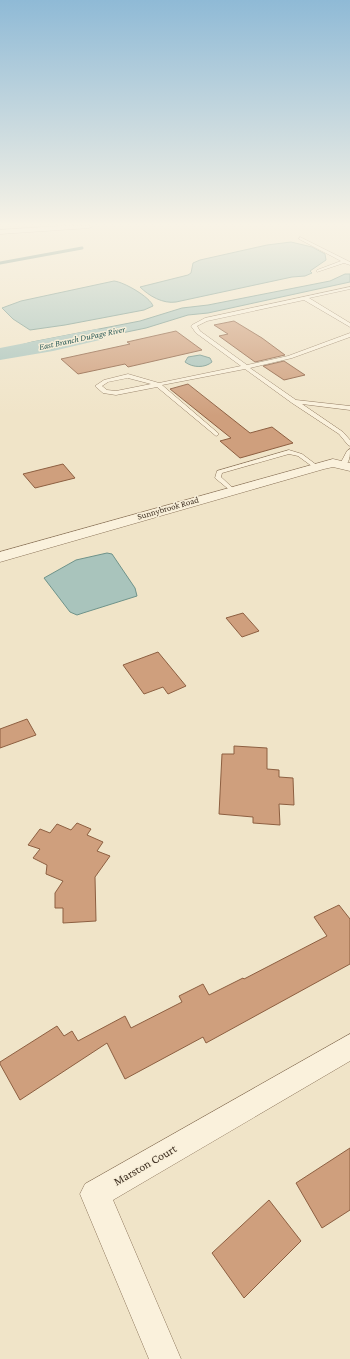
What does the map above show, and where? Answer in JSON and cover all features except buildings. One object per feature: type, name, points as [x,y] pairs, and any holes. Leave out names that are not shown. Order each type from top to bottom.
[{"type":"street","name":"Sunnybrook Road","points":[[0,556],[315,466],[343,465]]},
{"type":"street","name":"Marston Court","points":[[165,1359],[95,1194],[350,1047]]},
{"type":"lane","points":[[344,289],[205,320],[196,324],[195,329],[294,402],[341,433],[350,444]]},
{"type":"lane","points":[[306,298],[350,325]]},
{"type":"lane","points":[[216,434],[157,384],[128,376],[106,381],[98,386],[105,392],[116,393],[157,384],[246,367],[290,357],[350,334]]},
{"type":"lane","points":[[294,402],[350,408]]},
{"type":"lane","points":[[343,465],[350,451]]},
{"type":"lane","points":[[232,490],[218,478],[219,472],[289,452],[300,455],[315,466]]},
{"type":"water","points":[[75,289],[135,289],[147,298],[153,306],[144,310],[30,330],[13,319],[2,308],[21,301]]},
{"type":"water","points":[[143,289],[234,289],[176,302],[161,301]]},
{"type":"water","points":[[287,289],[316,289],[208,313],[188,315],[146,328],[54,347],[54,345],[49,345],[43,348],[45,350],[0,358],[0,351],[32,342],[140,321],[182,308],[208,305]]},
{"type":"water","points":[[200,355],[210,358],[212,362],[199,366],[185,362],[188,357]]},
{"type":"water","points":[[107,553],[112,554],[135,588],[137,596],[77,615],[70,612],[44,578],[76,560]]},
{"type":"waterway","name":"East Branch DuPage River","points":[[0,354],[53,345],[97,335]]}]
